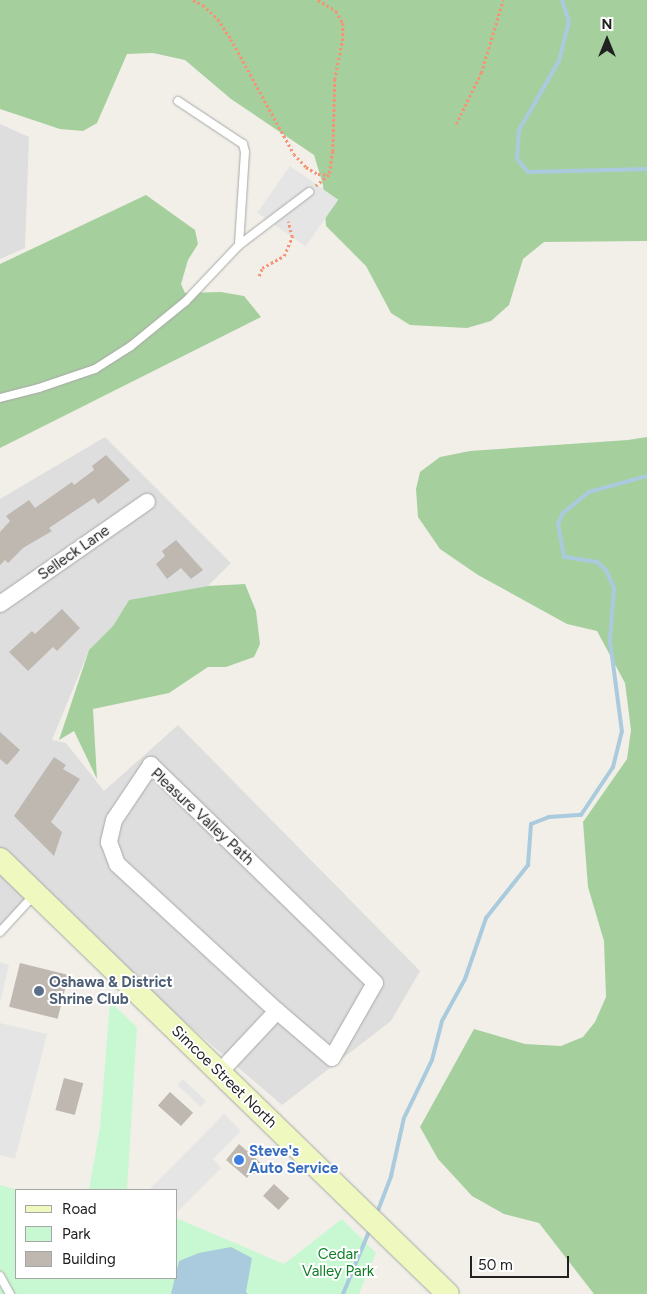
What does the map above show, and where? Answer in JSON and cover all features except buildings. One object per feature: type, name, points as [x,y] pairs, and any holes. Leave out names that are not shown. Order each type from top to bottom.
[{"type":"main road","name":"Simcoe Street North","points":[[0,859],[448,1294]]},
{"type":"street","name":"Selleck Lane","points":[[0,604],[147,502]]},
{"type":"street","name":"Pleasure Valley Path","points":[[151,765],[375,983],[332,1058],[277,1011],[117,864],[109,842],[114,820],[151,765]]},
{"type":"street","points":[[219,1072],[277,1011]]},
{"type":"lane","points":[[178,101],[243,144],[245,152],[239,246]]},
{"type":"lane","points":[[0,398],[39,388],[95,368],[131,346],[186,301],[239,246],[309,192]]},
{"type":"lane","points":[[0,932],[34,894]]},
{"type":"lane","points":[[0,1276],[10,1294]]},
{"type":"path","points":[[193,0],[203,5],[218,19],[232,39],[294,154],[306,167],[318,174],[329,175]]},
{"type":"path","points":[[309,192],[329,175],[333,151],[336,78],[343,38],[343,23],[336,11],[318,0]]},
{"type":"path","points":[[456,124],[481,73],[503,0]]},
{"type":"path","points":[[259,276],[262,268],[284,256],[290,244],[292,237],[285,210]]},
{"type":"shaded area","points":[[0,124],[29,137],[25,248],[0,259]]},
{"type":"shaded area","points":[[290,166],[338,200],[306,247],[257,213]]},
{"type":"shaded area","points":[[105,437],[231,563],[208,586],[129,600],[113,626],[89,650],[52,740],[66,743],[104,791],[178,725],[420,971],[391,1021],[282,1105],[35,894],[0,927],[0,499]]},
{"type":"shaded area","points":[[0,962],[9,965],[0,1002]]},
{"type":"shaded area","points":[[0,1023],[47,1034],[15,1159],[0,1155]]},
{"type":"shaded area","points":[[183,1079],[206,1101],[200,1107],[177,1085]]},
{"type":"shaded area","points":[[224,1114],[241,1131],[213,1159],[221,1168],[178,1211],[178,1189],[150,1189]]},
{"type":"green space","points":[[0,0],[647,0],[647,241],[544,242],[523,259],[509,305],[491,321],[467,328],[410,325],[391,313],[366,266],[326,226],[323,185],[314,155],[231,99],[185,60],[153,53],[127,54],[97,123],[83,131],[60,129],[0,109]]},
{"type":"green space","points":[[146,195],[195,230],[198,244],[188,260],[181,284],[185,293],[221,292],[244,296],[261,317],[0,448],[0,264]]},
{"type":"green space","points":[[647,437],[647,1294],[594,1294],[539,1223],[504,1214],[472,1196],[438,1159],[420,1127],[474,1029],[525,1044],[561,1046],[583,1037],[595,1022],[606,997],[604,941],[588,887],[583,822],[627,759],[631,730],[625,683],[597,631],[567,624],[478,575],[440,549],[418,517],[416,489],[420,472],[440,457],[470,451]]},
{"type":"green space","points":[[245,584],[256,611],[260,644],[254,657],[226,667],[208,667],[169,693],[93,709],[97,779],[74,731],[59,740],[89,650],[113,626],[129,600],[208,586]]},
{"type":"green space","points":[[110,1002],[137,1027],[127,1189],[89,1189],[100,1127]]},
{"type":"green space","name":"Cedar Valley Park","points":[[0,1185],[15,1189],[15,1279],[178,1279],[178,1219],[284,1264],[342,1219],[376,1253],[359,1294],[0,1294]]},
{"type":"water","points":[[231,1247],[252,1258],[246,1292],[248,1294],[171,1294],[175,1279],[178,1279],[179,1261],[199,1253]]},
{"type":"waterway","points":[[562,0],[569,21],[559,61],[519,130],[517,159],[528,172],[647,169]]},
{"type":"waterway","points":[[377,1213],[391,1176],[404,1118],[432,1060],[442,1021],[465,979],[486,918],[528,865],[531,824],[549,817],[581,815],[613,767],[622,732],[610,641],[614,588],[606,570],[597,562],[564,557],[558,524],[563,513],[589,492],[647,476]]},
{"type":"waterway","points":[[343,1294],[370,1229]]},
{"type":"place","name":"Oshawa & District Shrine Club","points":[[39,991]]},
{"type":"place","name":"Steve's Auto Service","points":[[239,1160]]}]
